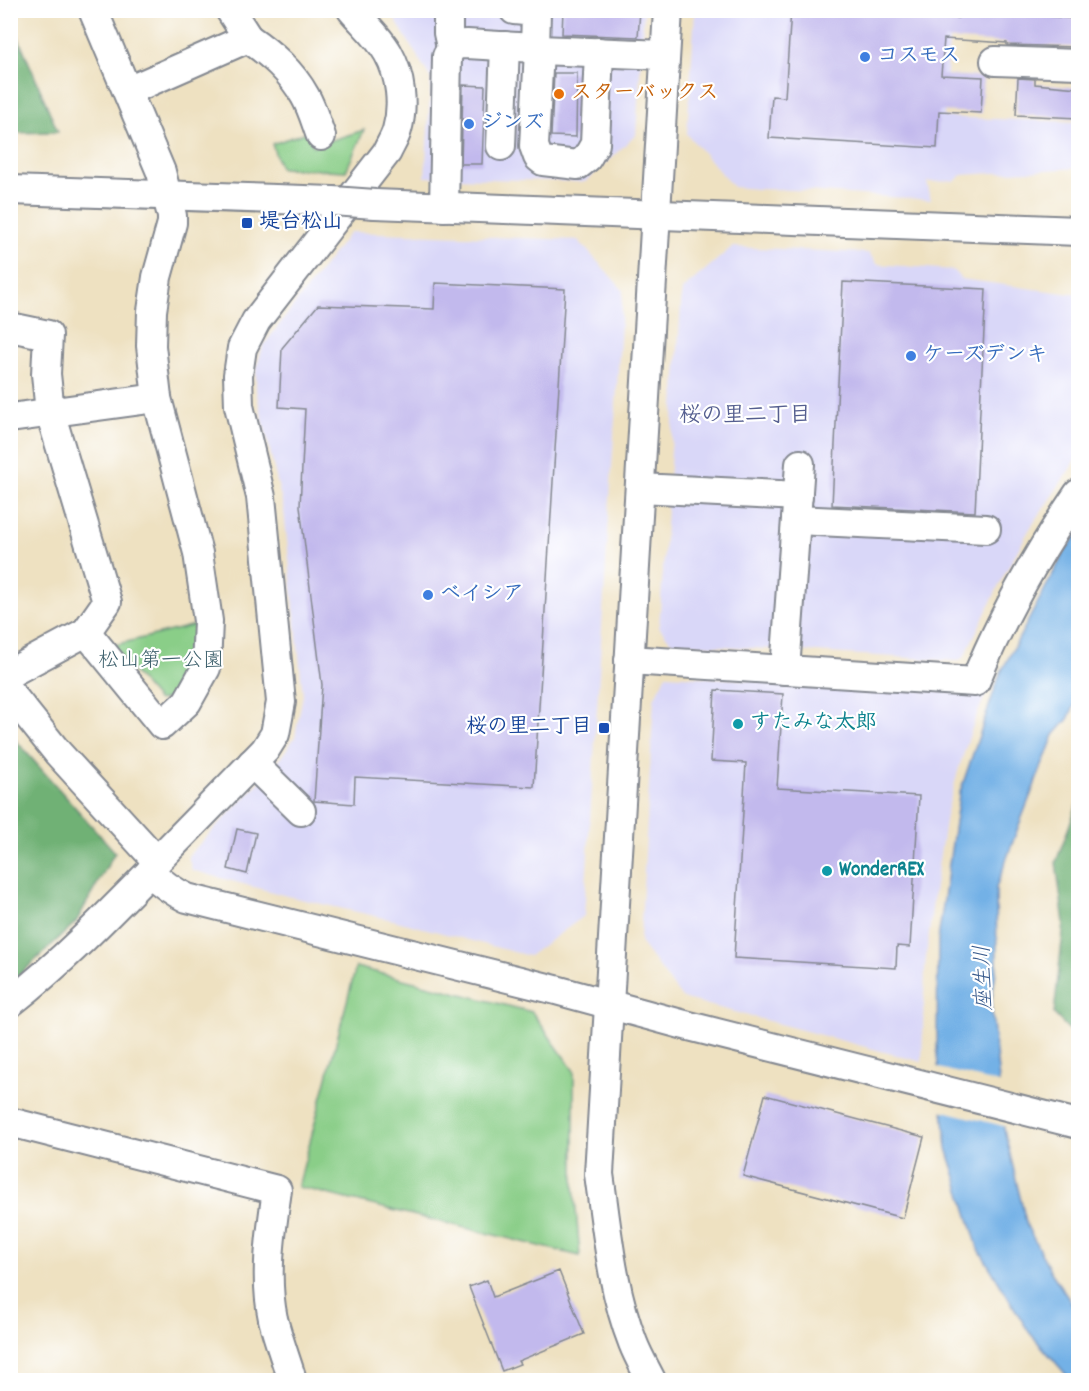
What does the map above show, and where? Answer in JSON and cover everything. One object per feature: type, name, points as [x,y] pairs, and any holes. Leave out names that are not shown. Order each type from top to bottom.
[{"type":"street","points":[[86,632],[162,725],[187,702],[206,668],[208,621],[198,553],[157,398],[151,346],[152,311],[157,277],[172,216],[161,172],[93,10]]},
{"type":"street","points":[[230,10],[248,38],[271,54],[292,76],[306,97],[321,136]]},
{"type":"street","points":[[10,1003],[41,979],[93,930],[265,750],[275,734],[281,702],[261,497],[239,406],[238,375],[242,348],[256,321],[387,152],[397,131],[401,111],[396,71],[377,38],[352,10]]},
{"type":"street","points":[[435,214],[447,56],[451,47],[448,33],[448,10]]},
{"type":"street","points":[[514,10],[536,12],[534,146],[538,157],[543,161],[578,165],[587,158],[595,144],[599,52]]},
{"type":"street","points":[[651,1380],[633,1342],[619,1298],[599,1174],[668,10]]},
{"type":"street","points":[[128,91],[248,38]]},
{"type":"street","points":[[451,47],[458,44],[665,55]]},
{"type":"street","points":[[501,146],[506,46]]},
{"type":"street","points":[[995,61],[1078,64]]},
{"type":"street","points":[[10,190],[333,201],[375,204],[435,214],[657,215],[1078,231]]},
{"type":"street","points":[[10,327],[48,335],[46,374],[50,412],[107,602],[86,632],[10,673]]},
{"type":"street","points":[[10,418],[157,398]]},
{"type":"street","points":[[785,670],[800,464]]},
{"type":"street","points":[[640,488],[986,529]]},
{"type":"street","points":[[629,660],[975,682],[1026,576],[1078,494]]},
{"type":"street","points":[[10,693],[153,866],[165,886],[187,898],[1078,1124]]},
{"type":"street","points":[[252,763],[302,811]]},
{"type":"street","points":[[10,1122],[277,1190],[269,1246],[269,1281],[273,1318],[292,1380]]},
{"type":"shaded area","points":[[914,10],[951,13],[944,117],[1078,122],[1078,168],[962,175],[955,181],[927,182],[931,200],[733,187],[687,134],[695,11]]},
{"type":"shaded area","points":[[390,11],[644,11],[636,135],[585,182],[425,177],[431,79]]},
{"type":"shaded area","points":[[350,232],[578,240],[623,290],[584,916],[529,956],[192,870],[188,856],[275,766],[295,737],[303,695],[284,511],[256,391],[256,369],[263,346]]},
{"type":"shaded area","points":[[732,247],[869,253],[877,264],[953,270],[961,279],[1078,295],[1078,457],[1029,530],[964,657],[957,661],[672,643],[659,627],[682,290]]},
{"type":"shaded area","points":[[666,675],[986,694],[975,719],[946,815],[925,966],[922,1062],[682,998],[640,942],[654,699]]},
{"type":"green space","points":[[11,20],[58,132],[11,133]]},
{"type":"green space","points":[[364,130],[346,171],[280,168],[272,144],[307,132],[313,146]]},
{"type":"green space","name":"松山第一公園","points":[[195,625],[194,662],[180,688],[167,699],[158,701],[111,646]]},
{"type":"green space","points":[[10,734],[115,852],[76,922],[11,983]]},
{"type":"green space","points":[[1078,802],[1078,1039],[1054,1014],[1064,923],[1056,862]]},
{"type":"green space","points":[[356,967],[532,1012],[574,1071],[574,1186],[580,1256],[298,1187]]},
{"type":"water","name":"座生川","points":[[1078,533],[1078,698],[1068,719],[1054,735],[996,888],[997,965],[991,1004],[1004,1129],[1027,1226],[1051,1272],[1078,1313],[1078,1380],[1071,1380],[1029,1332],[978,1248],[947,1148],[937,1055],[938,940],[959,795],[1000,674],[1064,553]]},
{"type":"pier","points":[[935,1067],[1003,1084],[1007,1127],[940,1110]]},
{"type":"building","points":[[563,10],[640,10],[638,37],[562,34]]},
{"type":"building","name":"コスモス","points":[[791,10],[830,10],[958,18],[959,10],[982,10],[1078,19],[1077,47],[1007,45],[1007,43],[944,39],[941,75],[983,77],[981,113],[939,111],[937,148],[769,138],[772,96],[785,97]]},
{"type":"building","name":"スターバックス","points":[[554,73],[577,73],[576,137],[551,136]]},
{"type":"building","points":[[1018,78],[1035,79],[1035,84],[1078,88],[1078,118],[1016,115]]},
{"type":"building","name":"ジンズ","points":[[463,85],[485,86],[482,164],[461,164]]},
{"type":"building","name":"ケーズデンキ","points":[[843,282],[986,289],[975,512],[832,505]]},
{"type":"building","name":"ベイシア","points":[[435,283],[565,289],[534,787],[355,777],[354,804],[314,801],[322,685],[300,506],[305,409],[279,407],[282,348],[318,305],[434,309]]},
{"type":"building","name":"WonderREX","points":[[715,690],[783,694],[777,788],[919,796],[910,947],[897,946],[896,968],[734,958],[746,763],[711,761]]},
{"type":"building","points":[[237,829],[256,833],[247,874],[228,869]]},
{"type":"building","points":[[765,1095],[924,1137],[903,1218],[743,1176]]},
{"type":"building","points":[[559,1271],[584,1334],[518,1361],[520,1364],[502,1371],[469,1287],[487,1280],[493,1297]]},
{"type":"place","name":"コスモス","points":[[865,57]]},
{"type":"place","name":"スターバックス","points":[[559,94]]},
{"type":"place","name":"ジンズ","points":[[469,124]]},
{"type":"place","name":"堤台松山","points":[[247,223]]},
{"type":"place","name":"ケーズデンキ","points":[[911,356]]},
{"type":"place","name":"ベイシア","points":[[428,595]]},
{"type":"place","name":"すたみな太郎","points":[[738,724]]},
{"type":"place","name":"桜の里二丁目","points":[[604,728]]},
{"type":"place","name":"WonderREX","points":[[827,871]]},
{"type":"district","name":"桜の里二丁目","points":[[745,416]]}]
